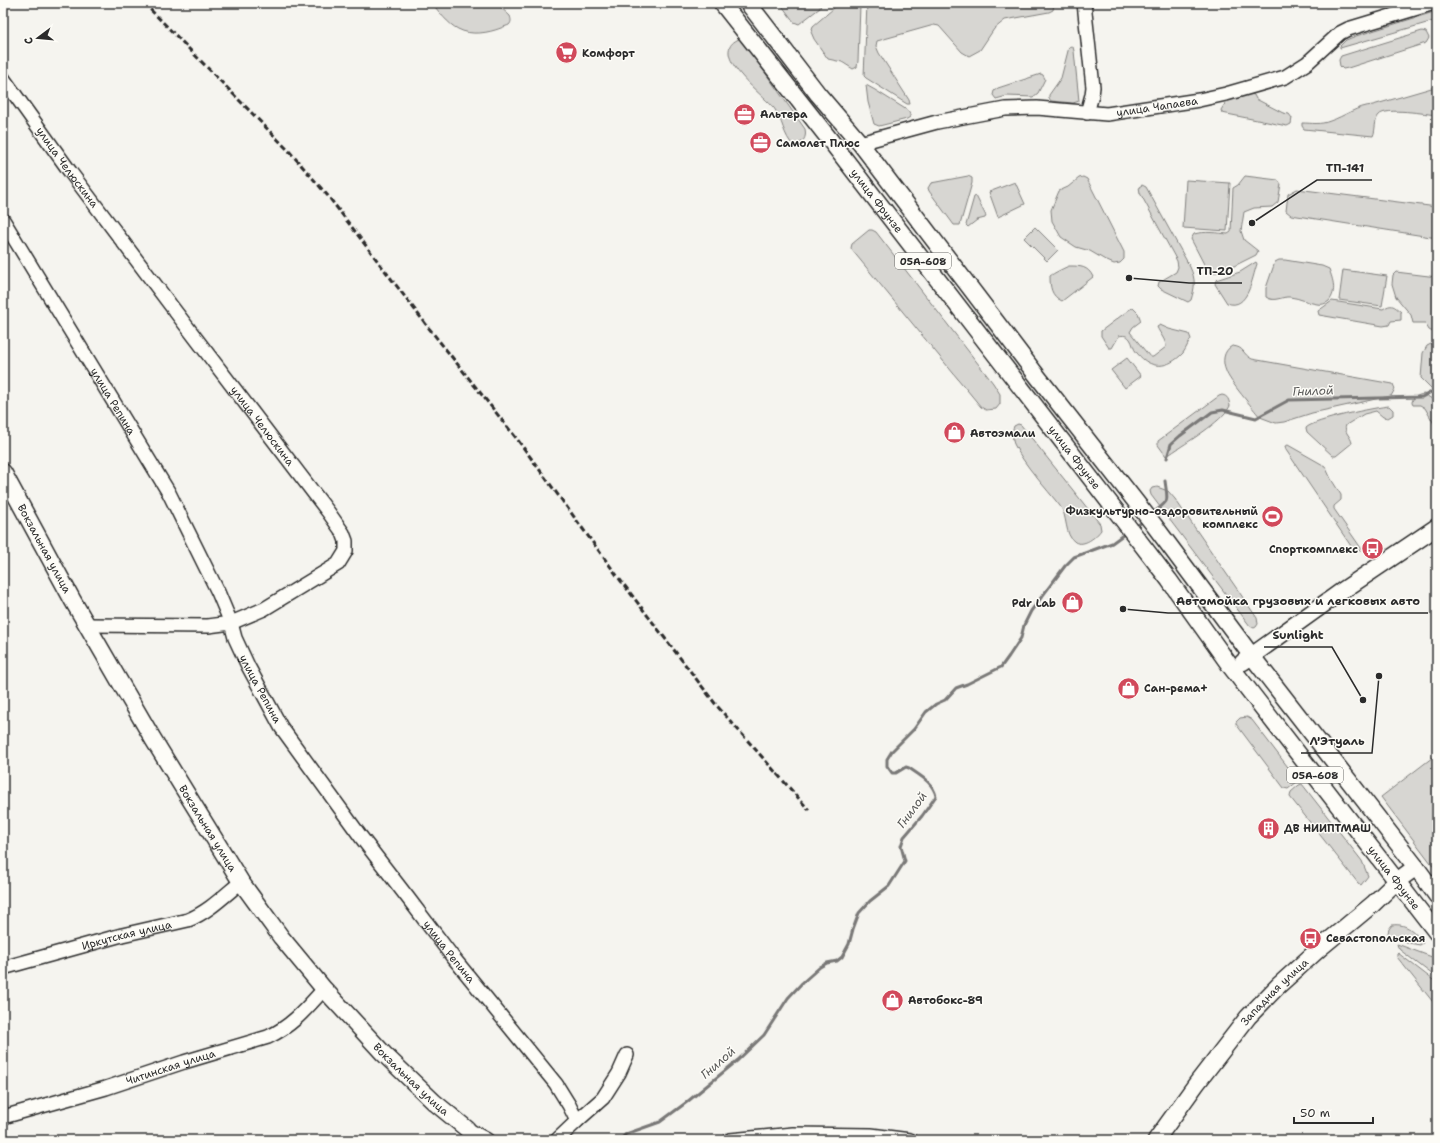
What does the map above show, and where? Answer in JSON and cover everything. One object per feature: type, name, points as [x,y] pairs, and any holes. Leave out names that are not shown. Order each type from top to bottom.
[{"type":"main road","name":"улица Фрунзе","points":[[722,3],[830,140],[1123,520],[1234,670],[1437,933]]},
{"type":"main road","name":"улица Фрунзе","points":[[748,3],[818,94],[860,143],[1437,896]]},
{"type":"main road","name":"Вокзальная улица","points":[[3,472],[153,739],[241,882],[281,937],[324,989],[384,1054],[470,1134]]},
{"type":"main road","points":[[1234,670],[1251,655],[1437,527]]},
{"type":"main road","name":"Западная улица","points":[[1156,1140],[1240,1027],[1287,978],[1331,938],[1373,904],[1397,880],[1416,867]]},
{"type":"street","points":[[1084,3],[1093,86],[1087,113]]},
{"type":"street","name":"улица Чапаева","points":[[860,143],[937,122],[1005,109],[1037,108],[1087,113],[1115,113],[1199,100],[1285,77],[1301,67],[1340,33],[1348,29],[1434,3]]},
{"type":"street","name":"улица Челюскина","points":[[3,78],[71,173],[343,533],[346,541],[346,551],[338,564],[264,609],[231,623],[208,626],[88,625]]},
{"type":"street","name":"улица Репина","points":[[3,220],[169,493],[218,592],[231,623],[235,638],[248,666],[281,726],[361,837],[452,956],[556,1084],[577,1121]]},
{"type":"street","name":"Иркутская улица","points":[[3,968],[122,935],[188,920],[202,913],[241,882]]},
{"type":"street","name":"Читинская улица","points":[[3,1117],[106,1088],[184,1062],[268,1037],[297,1019],[324,989]]},
{"type":"street","points":[[557,1140],[603,1098],[619,1073],[627,1055]]},
{"type":"street","points":[[470,1134],[487,1140]]},
{"type":"street","points":[[730,1140],[793,1134],[871,1135],[910,1140]]},
{"type":"shaded area","points":[[432,3],[496,3],[510,16],[511,22],[509,25],[491,31],[474,33],[463,31],[444,18]]},
{"type":"shaded area","points":[[780,3],[821,3],[820,8],[799,24],[794,22]]},
{"type":"shaded area","points":[[840,3],[859,3],[860,6],[858,61],[857,67],[853,69],[842,62],[828,59],[811,32],[813,26]]},
{"type":"shaded area","points":[[867,3],[1054,4],[1053,10],[1049,12],[1005,20],[994,29],[980,50],[969,56],[962,52],[939,26],[934,25],[877,41],[876,46],[879,53],[909,100],[910,104],[907,104],[864,76]]},
{"type":"shaded area","points":[[1437,11],[1437,20],[1340,48],[1346,40],[1356,36]]},
{"type":"shaded area","points":[[1422,31],[1426,32],[1429,38],[1426,43],[1348,68],[1343,69],[1340,66],[1339,60],[1341,56]]},
{"type":"shaded area","points":[[739,39],[742,40],[805,129],[805,138],[800,143],[794,146],[790,142],[774,108],[750,85],[733,64],[729,54],[731,45]]},
{"type":"shaded area","points":[[1069,47],[1073,47],[1074,51],[1079,101],[1073,103],[1051,101],[1049,95],[1061,78]]},
{"type":"shaded area","points":[[1041,74],[1045,79],[1038,93],[1033,97],[1007,96],[996,99],[993,95],[994,91],[998,88]]},
{"type":"shaded area","points":[[866,85],[907,110],[910,117],[879,126],[874,124],[868,102]]},
{"type":"shaded area","points":[[1435,87],[1437,92],[1437,115],[1416,112],[1389,111],[1377,117],[1373,136],[1304,129],[1302,126],[1302,123],[1323,123],[1362,107]]},
{"type":"shaded area","points":[[1250,93],[1254,95],[1256,99],[1283,113],[1289,114],[1292,118],[1291,124],[1287,126],[1222,113],[1221,110],[1228,99]]},
{"type":"shaded area","points":[[968,176],[972,178],[972,183],[960,225],[954,225],[928,188],[931,183]]},
{"type":"shaded area","points":[[1245,176],[1278,180],[1281,184],[1278,202],[1272,207],[1254,208],[1244,212],[1241,231],[1244,240],[1258,251],[1256,255],[1224,271],[1212,273],[1206,268],[1191,239],[1194,234],[1198,233],[1211,232],[1228,234],[1231,232],[1233,188],[1238,185]]},
{"type":"shaded area","points":[[1083,177],[1087,179],[1124,252],[1124,259],[1120,263],[1114,264],[1090,251],[1076,247],[1061,237],[1052,221],[1051,210],[1059,191]]},
{"type":"shaded area","points":[[1186,180],[1230,183],[1227,231],[1183,228]]},
{"type":"shaded area","points":[[1015,182],[1025,204],[998,217],[989,192]]},
{"type":"shaded area","points":[[1142,185],[1146,187],[1192,272],[1194,287],[1191,300],[1188,302],[1161,289],[1158,286],[1159,282],[1176,272],[1178,267],[1177,261],[1140,193],[1139,187]]},
{"type":"shaded area","points":[[1297,189],[1437,207],[1437,238],[1291,215],[1286,211],[1288,194]]},
{"type":"shaded area","points":[[976,196],[986,216],[985,218],[977,220],[968,227],[966,225],[974,197]]},
{"type":"shaded area","points":[[1035,227],[1058,250],[1047,261],[1024,238]]},
{"type":"shaded area","points":[[869,230],[876,232],[993,383],[1000,394],[1000,404],[996,409],[986,410],[981,407],[852,250],[852,244]]},
{"type":"shaded area","points":[[1279,260],[1322,266],[1329,269],[1334,289],[1329,301],[1319,304],[1290,297],[1269,299],[1266,297],[1266,288],[1275,262]]},
{"type":"shaded area","points":[[1256,262],[1257,264],[1251,285],[1244,298],[1240,302],[1234,304],[1227,303],[1215,284],[1216,280],[1240,272]]},
{"type":"shaded area","points":[[1069,266],[1086,269],[1093,277],[1062,301],[1053,294],[1050,284],[1050,276]]},
{"type":"shaded area","points":[[1343,270],[1387,276],[1382,306],[1339,300]]},
{"type":"shaded area","points":[[1396,272],[1437,277],[1437,330],[1433,332],[1429,330],[1425,323],[1413,323],[1411,315],[1396,297],[1392,284],[1393,275]]},
{"type":"shaded area","points":[[1332,301],[1383,309],[1393,306],[1401,312],[1401,320],[1391,321],[1389,325],[1383,326],[1319,315],[1318,311]]},
{"type":"shaded area","points":[[1133,308],[1138,313],[1141,321],[1133,327],[1130,332],[1150,357],[1153,357],[1166,347],[1164,339],[1157,327],[1160,325],[1189,334],[1191,339],[1183,353],[1166,365],[1154,365],[1142,359],[1130,339],[1126,336],[1119,336],[1112,348],[1109,348],[1101,336],[1101,331]]},
{"type":"shaded area","points":[[1437,341],[1437,394],[1421,378],[1423,353],[1427,346]]},
{"type":"shaded area","points":[[1232,346],[1241,349],[1252,359],[1393,384],[1395,389],[1391,396],[1312,413],[1276,423],[1260,417],[1236,388],[1228,375],[1224,364],[1224,357],[1229,348]]},
{"type":"shaded area","points":[[1127,358],[1141,376],[1125,388],[1111,370]]},
{"type":"shaded area","points":[[1424,394],[1437,402],[1437,429],[1425,408],[1420,405],[1413,405],[1412,403],[1413,399]]},
{"type":"shaded area","points":[[1222,395],[1227,397],[1230,404],[1226,412],[1203,432],[1166,456],[1158,445],[1158,441]]},
{"type":"shaded area","points":[[1389,406],[1393,410],[1393,415],[1388,418],[1383,417],[1376,411],[1364,414],[1346,425],[1346,432],[1352,443],[1336,456],[1333,456],[1307,432],[1306,428],[1320,421],[1359,411]]},
{"type":"shaded area","points":[[1018,424],[1021,425],[1100,524],[1101,530],[1090,540],[1078,543],[1075,542],[1069,535],[1060,506],[1029,468],[1014,444],[1013,428]]},
{"type":"shaded area","points":[[1288,445],[1325,466],[1341,495],[1341,500],[1334,506],[1334,509],[1361,550],[1355,552],[1286,450],[1285,446]]},
{"type":"shaded area","points":[[1157,487],[1168,491],[1175,499],[1257,618],[1258,624],[1256,627],[1254,628],[1250,626],[1151,495],[1150,491],[1152,488]]},
{"type":"shaded area","points":[[1247,717],[1252,720],[1297,779],[1297,782],[1288,789],[1284,788],[1236,724],[1240,718]]},
{"type":"shaded area","points":[[1437,754],[1437,871],[1381,797]]},
{"type":"shaded area","points":[[1302,784],[1362,861],[1368,876],[1361,885],[1290,797],[1291,792]]},
{"type":"shaded area","points":[[1392,925],[1402,925],[1410,929],[1423,943],[1420,945],[1409,943],[1389,935],[1389,929]]},
{"type":"shaded area","points":[[1397,944],[1432,957],[1437,962],[1437,978],[1400,950]]},
{"type":"shaded area","points":[[1398,953],[1437,983],[1437,1007],[1397,957]]},
{"type":"waterway","name":"Гнилой","points":[[1167,458],[1171,444],[1212,412],[1223,410],[1256,418],[1289,400],[1422,397],[1437,389]]},
{"type":"waterway","name":"Гнилой","points":[[1152,514],[1165,503],[1167,498],[1165,481]]},
{"type":"waterway","name":"Гнилой","points":[[1135,527],[1145,520]]},
{"type":"waterway","name":"Гнилой","points":[[620,1140],[626,1134],[660,1122],[738,1060],[764,1035],[788,998],[802,983],[820,967],[827,963],[837,961],[842,957],[849,944],[859,913],[870,901],[889,886],[905,861],[901,846],[904,837],[922,816],[936,796],[929,783],[909,768],[906,767],[896,773],[892,773],[887,766],[887,759],[892,751],[914,729],[926,712],[936,704],[945,700],[956,688],[1001,667],[1021,638],[1024,625],[1031,611],[1065,566],[1074,557],[1112,543],[1127,532]]},
{"type":"railway","points":[[144,3],[289,151],[328,196],[428,327],[517,439],[621,581],[717,706],[809,810]]},
{"type":"place","name":"Комфорт","points":[[566,53]]},
{"type":"place","name":"Альтера","points":[[744,114]]},
{"type":"place","name":"Самолет Плюс","points":[[760,143]]},
{"type":"place","name":"ТП-141","points":[[1252,223]]},
{"type":"place","name":"ТП-20","points":[[1129,278]]},
{"type":"place","name":"Автоэмали","points":[[955,433]]},
{"type":"place","name":"Физкультурно-оздоровительный комплекс","points":[[1273,517]]},
{"type":"place","name":"Спорткомплекс","points":[[1373,549]]},
{"type":"place","name":"Pdr Lab","points":[[1072,603]]},
{"type":"place","name":"Автомойка грузовых и легковых авто","points":[[1123,609]]},
{"type":"place","name":"Л'Этуаль","points":[[1379,676]]},
{"type":"place","name":"Сан-рема+","points":[[1129,688]]},
{"type":"place","name":"Sunlight","points":[[1363,700]]},
{"type":"place","name":"ДВ НИИПТМАШ","points":[[1268,828]]},
{"type":"place","name":"Севастопольская","points":[[1310,938]]},
{"type":"place","name":"Автобокс-89","points":[[893,1000]]}]
